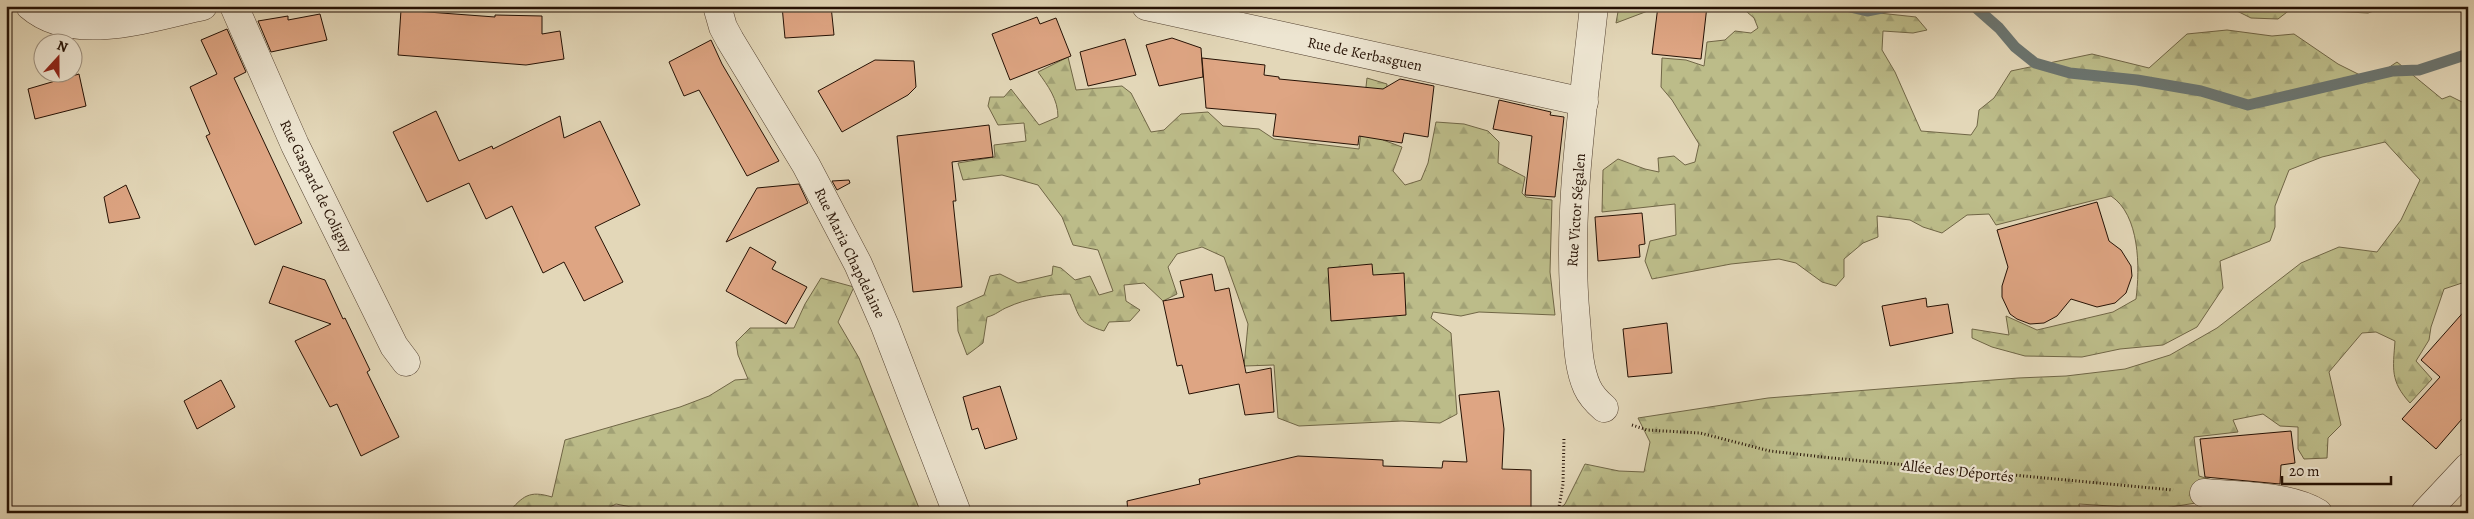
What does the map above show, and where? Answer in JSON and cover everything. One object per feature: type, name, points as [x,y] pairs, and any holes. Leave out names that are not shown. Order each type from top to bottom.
[{"type":"street","points":[[30,6],[59,23],[74,26],[108,25],[203,6]]},
{"type":"street","name":"Rue Gaspard de Coligny","points":[[234,6],[296,145],[394,346],[406,362]]},
{"type":"street","name":"Rue Maria Chapdelaine","points":[[717,6],[723,26],[730,40],[806,164],[858,264],[886,326],[957,513]]},
{"type":"street","name":"Rue de Kerbasguen","points":[[1146,6],[1584,102]]},
{"type":"street","name":"Rue Victor Ségalen","points":[[1594,6],[1572,227],[1572,286],[1578,346],[1583,372],[1587,387],[1604,408]]},
{"type":"street","points":[[2426,513],[2468,466]]},
{"type":"street","points":[[2204,493],[2288,502],[2310,508],[2318,513]]},
{"type":"path","name":"Allée des Déportés","points":[[1604,408],[1634,426],[1647,430],[1700,433],[1770,450],[1980,473],[2204,493]]},
{"type":"path","points":[[1558,513],[1563,484],[1564,437]]},
{"type":"green space","points":[[1619,6],[1653,6],[1653,9],[1616,23]]},
{"type":"green space","points":[[1740,6],[1874,6],[1879,13],[1916,17],[1927,30],[1913,33],[1883,31],[1882,50],[1895,72],[1921,131],[1971,135],[1977,126],[1979,110],[1994,98],[2011,71],[2092,54],[2149,68],[2187,34],[2227,30],[2272,36],[2294,34],[2338,64],[2360,75],[2385,70],[2397,62],[2442,99],[2450,96],[2468,105],[2468,281],[2444,289],[2431,327],[2429,340],[2416,361],[2432,379],[2410,403],[2399,388],[2394,374],[2395,341],[2376,332],[2362,333],[2329,372],[2341,425],[2328,438],[2327,458],[2304,459],[2298,449],[2298,427],[2280,426],[2263,414],[2233,420],[2238,432],[2194,437],[2199,476],[2225,484],[2215,500],[2158,509],[2079,504],[2080,513],[1555,513],[1565,504],[1585,464],[1619,471],[1644,472],[1650,442],[1638,418],[1768,398],[2018,378],[2066,376],[2125,369],[2170,355],[2217,328],[2301,263],[2339,247],[2377,252],[2401,220],[2420,180],[2385,142],[2322,157],[2289,170],[2275,206],[2275,227],[2270,241],[2220,261],[2223,288],[2197,327],[2163,345],[2120,349],[2082,357],[2025,356],[1992,347],[1972,338],[1972,329],[2009,335],[2006,316],[2037,330],[2113,312],[2136,299],[2138,272],[2133,229],[2121,205],[2111,196],[1996,225],[1989,214],[1967,215],[1942,233],[1923,227],[1910,220],[1877,216],[1878,237],[1863,243],[1844,259],[1844,277],[1836,286],[1822,282],[1796,263],[1779,259],[1731,264],[1652,279],[1645,261],[1650,241],[1676,235],[1675,204],[1602,212],[1603,170],[1618,159],[1659,172],[1658,158],[1674,156],[1685,165],[1695,162],[1699,144],[1672,100],[1661,87],[1662,58],[1686,60],[1704,66],[1707,42],[1725,40],[1735,31],[1751,33],[1758,28],[1754,18]]},
{"type":"green space","points":[[2227,6],[2388,6],[2368,13],[2291,9],[2278,19],[2251,18]]},
{"type":"green space","points":[[1068,57],[1076,90],[1122,86],[1131,93],[1151,132],[1164,130],[1181,114],[1208,112],[1223,126],[1259,129],[1274,139],[1359,149],[1367,78],[1387,84],[1383,140],[1402,147],[1393,171],[1405,185],[1421,180],[1428,163],[1436,122],[1464,124],[1488,131],[1499,142],[1498,163],[1525,177],[1522,193],[1526,197],[1552,200],[1550,272],[1555,315],[1479,312],[1461,316],[1433,312],[1431,318],[1451,333],[1457,414],[1440,423],[1402,421],[1299,426],[1278,418],[1274,365],[1244,366],[1248,324],[1224,257],[1202,247],[1177,254],[1168,267],[1177,294],[1163,301],[1144,283],[1124,285],[1126,301],[1140,310],[1130,321],[1109,322],[1104,331],[1084,322],[1070,294],[1038,297],[1015,304],[987,317],[983,343],[967,355],[958,331],[957,307],[984,295],[990,276],[1000,274],[1018,283],[1052,275],[1053,266],[1061,268],[1075,280],[1090,276],[1099,295],[1113,291],[1098,250],[1073,245],[1062,217],[1038,185],[1002,175],[963,180],[958,163],[995,157],[994,145],[1026,141],[1024,123],[998,125],[988,106],[990,97],[1004,97],[1011,89],[1039,125],[1058,117],[1058,110],[1054,99],[1038,72]]},
{"type":"green space","points":[[821,278],[854,287],[838,322],[859,358],[921,513],[880,510],[880,513],[703,513],[701,508],[678,513],[661,513],[616,504],[598,513],[508,513],[518,502],[527,496],[538,494],[552,497],[565,440],[680,407],[709,396],[735,380],[748,379],[738,355],[736,342],[750,328],[794,328],[805,304]]},
{"type":"building","points":[[782,6],[831,6],[834,35],[785,38]]},
{"type":"building","points":[[1658,6],[1707,6],[1701,59],[1652,54]]},
{"type":"building","points":[[401,10],[495,17],[495,15],[542,16],[542,34],[560,31],[564,59],[526,65],[398,55]]},
{"type":"building","points":[[320,14],[327,40],[271,52],[258,21],[288,16],[288,20]]},
{"type":"building","points":[[1037,17],[1040,24],[1056,18],[1071,56],[1010,80],[992,34]]},
{"type":"building","points":[[227,29],[246,72],[234,78],[302,223],[255,245],[206,136],[210,134],[190,87],[217,74],[201,40]]},
{"type":"building","points":[[1172,38],[1201,48],[1203,77],[1159,86],[1146,45]]},
{"type":"building","points":[[1125,39],[1136,75],[1088,86],[1080,52]]},
{"type":"building","points":[[711,40],[722,64],[779,161],[747,176],[699,90],[684,96],[669,62]]},
{"type":"building","points":[[1202,58],[1265,65],[1264,75],[1279,77],[1279,79],[1383,89],[1400,79],[1434,86],[1428,137],[1404,133],[1402,143],[1359,136],[1358,145],[1273,136],[1276,114],[1206,108]]},
{"type":"building","points":[[875,60],[914,61],[916,87],[908,95],[842,132],[818,91]]},
{"type":"building","points":[[52,82],[81,82],[86,106],[35,119],[28,89]]},
{"type":"building","points":[[1499,100],[1551,112],[1550,115],[1564,117],[1555,197],[1525,195],[1532,136],[1493,129]]},
{"type":"building","points":[[436,111],[459,161],[492,146],[493,149],[560,116],[564,138],[600,121],[640,205],[595,227],[623,282],[584,301],[564,262],[543,273],[512,206],[486,219],[469,183],[427,202],[393,132]]},
{"type":"building","points":[[989,125],[993,157],[952,162],[956,201],[953,201],[962,287],[913,292],[897,136]]},
{"type":"building","points":[[849,180],[850,183],[837,190],[832,181]]},
{"type":"building","points":[[799,184],[808,203],[726,242],[757,188]]},
{"type":"building","points":[[126,185],[140,218],[109,223],[104,197]]},
{"type":"building","points":[[2097,202],[2109,241],[2121,250],[2131,266],[2132,276],[2126,293],[2115,303],[2097,307],[2071,299],[2057,316],[2044,323],[2030,324],[2010,314],[2002,297],[2002,286],[2008,267],[1997,230]]},
{"type":"building","points":[[1642,213],[1645,244],[1639,245],[1640,257],[1598,261],[1595,217]]},
{"type":"building","points":[[750,247],[776,262],[772,269],[807,287],[786,324],[726,291]]},
{"type":"building","points":[[1372,264],[1373,275],[1404,273],[1406,315],[1331,321],[1328,268]]},
{"type":"building","points":[[283,266],[325,280],[370,370],[367,372],[399,437],[361,456],[337,404],[330,407],[295,341],[331,324],[269,303]]},
{"type":"building","points":[[1212,274],[1215,291],[1229,288],[1246,373],[1271,368],[1274,412],[1245,415],[1239,384],[1189,394],[1182,365],[1177,366],[1163,301],[1184,297],[1180,281]]},
{"type":"building","points":[[1926,298],[1927,307],[1948,304],[1953,333],[1890,346],[1882,306]]},
{"type":"building","points":[[2468,307],[2468,412],[2436,449],[2402,419],[2440,377],[2421,360]]},
{"type":"building","points":[[1667,323],[1672,373],[1628,377],[1623,329]]},
{"type":"building","points":[[221,380],[235,407],[197,429],[184,401]]},
{"type":"building","points":[[1000,386],[1017,439],[985,449],[978,428],[972,430],[963,397]]},
{"type":"building","points":[[1499,391],[1504,429],[1502,469],[1531,470],[1531,513],[1128,513],[1127,501],[1200,484],[1199,479],[1298,456],[1383,460],[1383,466],[1442,468],[1443,461],[1467,462],[1459,395]]},
{"type":"building","points":[[2291,431],[2295,463],[2281,465],[2280,484],[2205,477],[2200,439]]},
{"type":"building","points":[[2208,509],[2246,511],[2260,513],[2209,513]]},
{"type":"waterway","points":[[1846,6],[1867,11],[1892,6]]},
{"type":"waterway","points":[[1974,6],[1999,28],[2015,47],[2035,63],[2070,73],[2137,80],[2201,91],[2248,105],[2393,71],[2419,70],[2468,54]]}]
